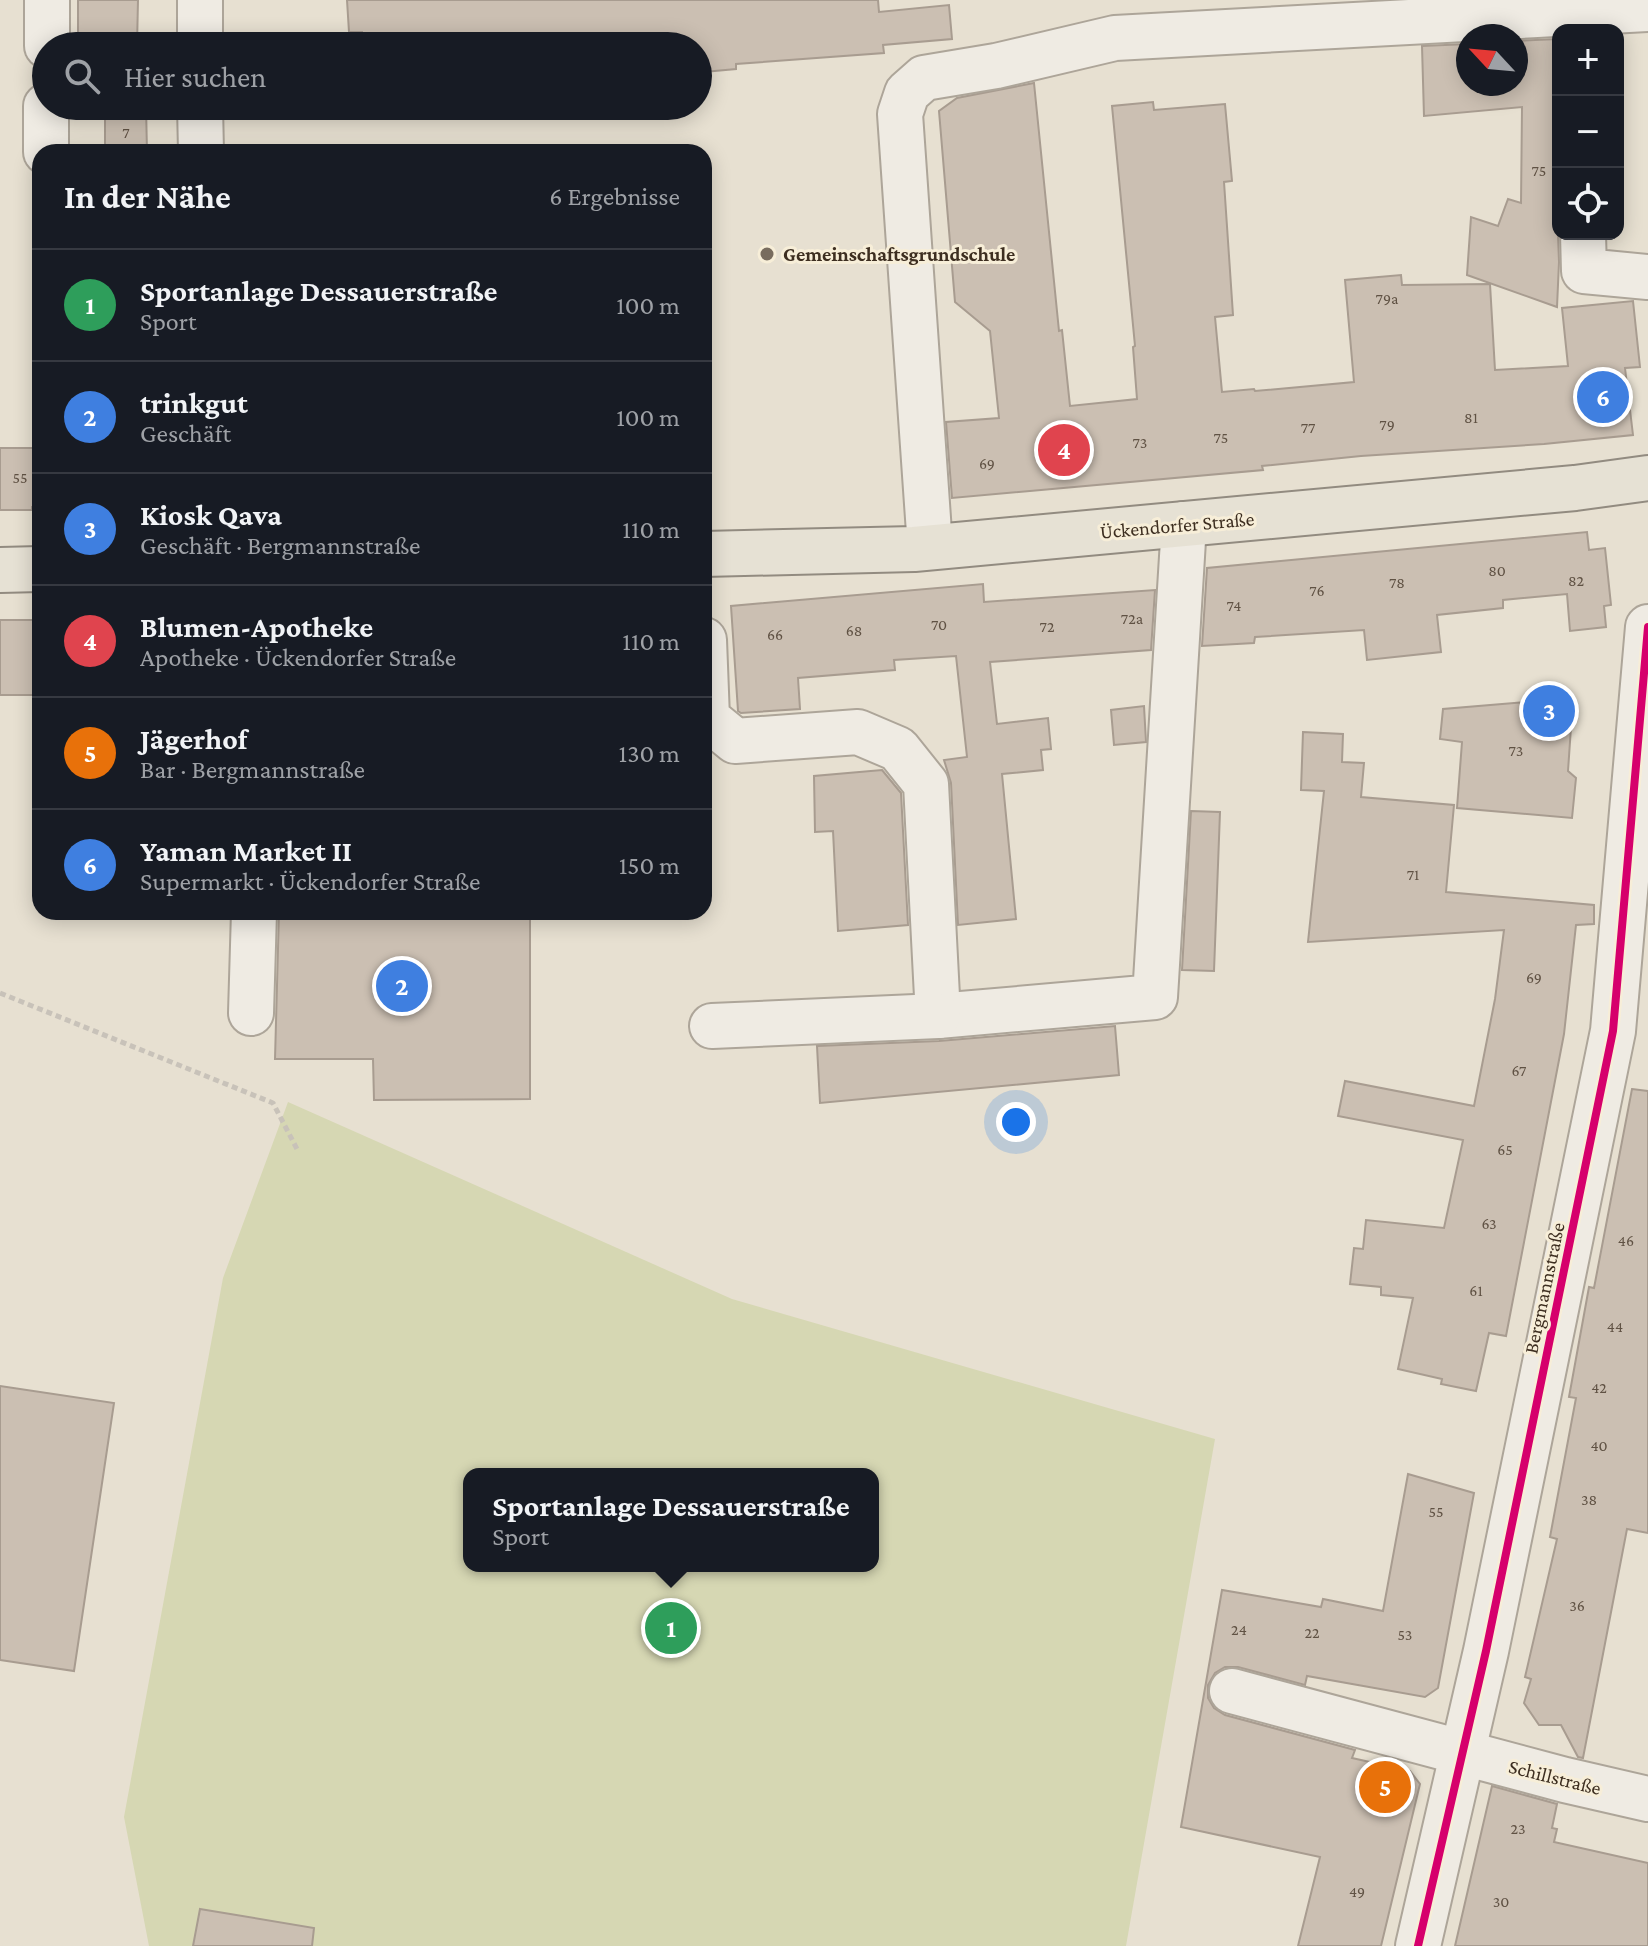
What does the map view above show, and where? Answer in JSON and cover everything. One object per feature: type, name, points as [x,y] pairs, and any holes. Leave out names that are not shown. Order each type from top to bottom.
[{"type":"main road","name":"Ückendorfer Straße","points":[[712,554],[930,547],[1575,488],[1648,478]]},
{"type":"main road","points":[[0,570],[32,569]]},
{"type":"street","points":[[47,0],[47,32]]},
{"type":"street","points":[[200,0],[200,32]]},
{"type":"street","points":[[930,547],[900,114],[907,93],[924,78],[996,66],[1115,38],[1648,9]]},
{"type":"street","points":[[46,120],[46,144]]},
{"type":"street","points":[[200,120],[201,144]]},
{"type":"street","points":[[1583,240],[1584,271],[1648,277]]},
{"type":"street","points":[[712,1026],[938,1016],[1155,997],[1184,524]]},
{"type":"street","name":"Bergmannstraße","points":[[1418,1946],[1630,1029],[1648,627]]},
{"type":"street","points":[[712,722],[735,741],[858,732],[898,749],[926,784],[938,1016]]},
{"type":"street","points":[[251,1013],[254,920]]},
{"type":"street","name":"Schillstraße","points":[[1232,1691],[1648,1799]]},
{"type":"path","points":[[0,993],[273,1103],[298,1151]]},
{"type":"green space","points":[[288,1102],[732,1299],[1215,1439],[1126,1946],[149,1946],[124,1817],[223,1278]]},
{"type":"building","points":[[78,0],[138,0],[137,32],[78,32]]},
{"type":"building","points":[[347,0],[878,0],[879,12],[949,5],[952,39],[883,45],[884,53],[736,64],[736,69],[712,71],[712,32],[349,32]]},
{"type":"building","points":[[1552,39],[1552,240],[1558,240],[1557,307],[1467,275],[1471,217],[1498,226],[1508,199],[1521,203],[1522,107],[1424,116],[1422,46],[1456,45],[1456,96],[1528,96],[1528,40]]},
{"type":"building","points":[[1034,83],[1059,331],[1062,330],[1070,406],[1137,399],[1135,346],[1112,106],[1153,102],[1154,110],[1225,104],[1232,181],[1224,182],[1233,315],[1215,317],[1222,392],[1354,382],[1345,280],[1401,275],[1402,285],[1490,284],[1495,370],[1568,366],[1562,308],[1633,301],[1640,367],[1625,368],[1633,435],[1361,456],[1262,466],[1263,470],[952,498],[946,422],[999,418],[990,331],[955,302],[939,111],[957,98]]},
{"type":"building","points":[[105,120],[146,120],[147,144],[105,144]]},
{"type":"building","points":[[0,448],[32,448],[32,510],[0,510]]},
{"type":"building","points":[[1587,532],[1589,550],[1605,548],[1611,605],[1604,606],[1606,627],[1570,631],[1567,594],[1503,600],[1503,608],[1437,615],[1441,652],[1367,660],[1364,630],[1255,637],[1254,643],[1202,646],[1207,568]]},
{"type":"building","points":[[983,584],[984,602],[1155,590],[1151,650],[990,662],[997,724],[1048,718],[1051,749],[1041,750],[1043,770],[1002,774],[1016,919],[958,925],[951,783],[944,760],[967,757],[956,656],[894,660],[895,670],[798,678],[800,709],[741,713],[738,711],[731,606]]},
{"type":"building","points":[[0,620],[32,620],[32,695],[0,695]]},
{"type":"building","points":[[1573,698],[1568,771],[1576,778],[1572,818],[1457,808],[1462,742],[1440,739],[1443,709]]},
{"type":"building","points":[[1144,706],[1146,742],[1114,745],[1111,710]]},
{"type":"building","points":[[1303,732],[1343,734],[1342,762],[1364,763],[1361,797],[1454,805],[1446,892],[1594,905],[1594,924],[1576,925],[1564,1034],[1506,1336],[1489,1333],[1476,1391],[1441,1384],[1442,1379],[1398,1369],[1413,1298],[1381,1295],[1381,1287],[1350,1284],[1354,1248],[1363,1249],[1366,1220],[1444,1228],[1463,1140],[1338,1116],[1345,1081],[1474,1106],[1495,999],[1504,930],[1308,942],[1324,791],[1301,790]]},
{"type":"building","points":[[882,770],[901,793],[908,925],[838,931],[833,831],[815,832],[814,776]]},
{"type":"building","points":[[1191,811],[1220,812],[1214,971],[1182,970]]},
{"type":"building","points":[[279,920],[530,920],[530,1099],[374,1100],[373,1059],[275,1059]]},
{"type":"building","points":[[1115,1026],[1119,1075],[820,1103],[817,1046],[939,1041]]},
{"type":"building","points":[[1632,1089],[1648,1091],[1648,1533],[1627,1529],[1583,1758],[1578,1757],[1561,1725],[1539,1725],[1524,1703],[1531,1679],[1525,1677],[1557,1539],[1550,1537],[1576,1398],[1569,1397],[1589,1287],[1594,1288]]},
{"type":"building","points":[[0,1386],[114,1403],[74,1671],[0,1660]]},
{"type":"building","points":[[1408,1474],[1474,1493],[1438,1688],[1425,1697],[1307,1676],[1305,1685],[1238,1667],[1225,1667],[1215,1673],[1208,1685],[1208,1698],[1214,1708],[1225,1715],[1355,1750],[1352,1758],[1410,1771],[1420,1784],[1381,1946],[1298,1946],[1320,1857],[1181,1827],[1222,1590],[1321,1607],[1323,1599],[1383,1611]]},
{"type":"building","points":[[1492,1786],[1557,1804],[1552,1828],[1557,1829],[1554,1842],[1648,1863],[1648,1946],[1455,1946]]},
{"type":"building","points":[[200,1909],[314,1928],[312,1946],[193,1946]]},
{"type":"cycle path","points":[[1418,1946],[1486,1651],[1613,1031],[1648,627]]},
{"type":"place","name":"Gemeinschaftsgrundschule","points":[[767,254]]},
{"type":"place","name":"Yaman Market II","points":[[1603,397]]},
{"type":"place","name":"Blumen-Apotheke","points":[[1064,450]]},
{"type":"place","name":"Kiosk Qava","points":[[1549,711]]},
{"type":"place","name":"trinkgut","points":[[402,986]]},
{"type":"place","name":"Sportanlage Dessauerstraße","points":[[671,1628]]},
{"type":"place","name":"Jägerhof","points":[[1385,1787]]}]
